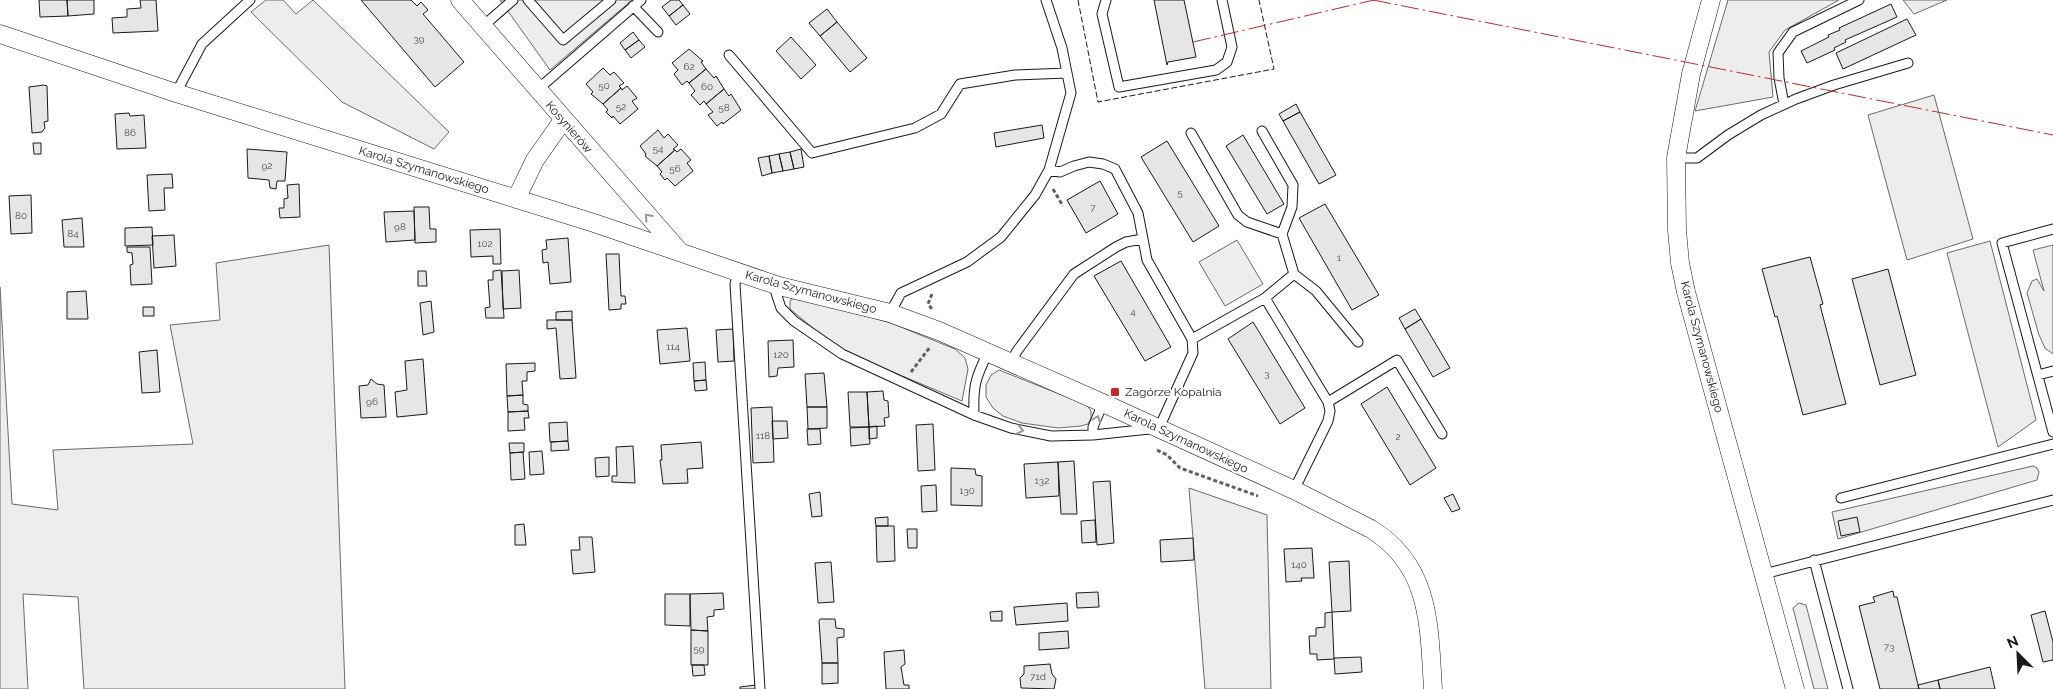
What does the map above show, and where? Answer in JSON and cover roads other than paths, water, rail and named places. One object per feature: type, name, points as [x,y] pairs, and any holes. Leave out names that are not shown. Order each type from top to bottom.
[{"type":"street","name":"Kosynierów","points":[[460,0],[681,253]]},
{"type":"street","name":"Karola Szymanowskiego","points":[[1711,0],[1691,74],[1676,158],[1677,230],[1680,262],[1686,292],[1795,689]]},
{"type":"street","name":"Karola Szymanowskiego","points":[[0,34],[176,93],[594,223],[779,286],[890,313],[939,331],[1159,428],[1294,490],[1383,536],[1407,562],[1422,592],[1427,613],[1433,689]]},
{"type":"street","points":[[516,199],[535,160],[563,120]]},
{"type":"lane","points":[[176,93],[202,44],[250,0]]},
{"type":"lane","points":[[482,27],[513,0]]},
{"type":"lane","points":[[528,0],[563,40],[611,0]]},
{"type":"lane","points":[[537,90],[641,0]]},
{"type":"lane","points":[[890,313],[901,293],[967,262],[1001,236],[1035,195],[1049,170],[1071,93],[1062,48],[1046,0]]},
{"type":"lane","points":[[1106,0],[1102,14],[1119,87],[1216,70],[1227,62],[1232,47],[1222,0]]},
{"type":"lane","points":[[1784,104],[1779,78],[1778,53],[1793,32],[1859,0]]},
{"type":"lane","points":[[633,6],[658,32]]},
{"type":"lane","points":[[728,56],[812,153],[915,128],[940,114],[960,84],[1015,75],[1067,73]]},
{"type":"lane","points":[[1676,158],[1697,158],[1728,135],[1784,104],[1834,84],[1908,63]]},
{"type":"lane","points":[[1262,131],[1293,185],[1292,207],[1282,234],[1294,274],[1316,291],[1358,342]]},
{"type":"lane","points":[[1190,133],[1238,215],[1247,222],[1282,234]]},
{"type":"lane","points":[[779,286],[776,293],[781,308],[794,321],[842,354],[974,415],[1011,428],[1051,436],[1093,435],[1159,428],[1192,353],[1192,339],[1147,260],[1138,212],[1115,169],[1089,162],[1060,172],[1049,170]]},
{"type":"lane","points":[[2053,229],[2002,243],[2053,432]]},
{"type":"lane","points":[[1011,362],[1017,351],[1074,274],[1116,246],[1143,239]]},
{"type":"lane","points":[[738,272],[735,284],[760,689]]},
{"type":"lane","points":[[1192,339],[1265,298],[1294,274]]},
{"type":"lane","points":[[1265,298],[1328,402],[1330,411],[1328,421],[1294,490]]},
{"type":"lane","points":[[974,415],[977,374],[988,353]]},
{"type":"lane","points":[[1328,402],[1396,360],[1442,434]]},
{"type":"lane","points":[[2038,375],[2053,371]]},
{"type":"lane","points":[[1093,435],[1103,403]]},
{"type":"lane","points":[[1840,498],[2053,444]]},
{"type":"lane","points":[[1764,574],[2053,500]]},
{"type":"lane","points":[[1814,560],[1848,689]]},
{"type":"place","name":"Zagórze Kopalnia","points":[[1115,392]]}]
